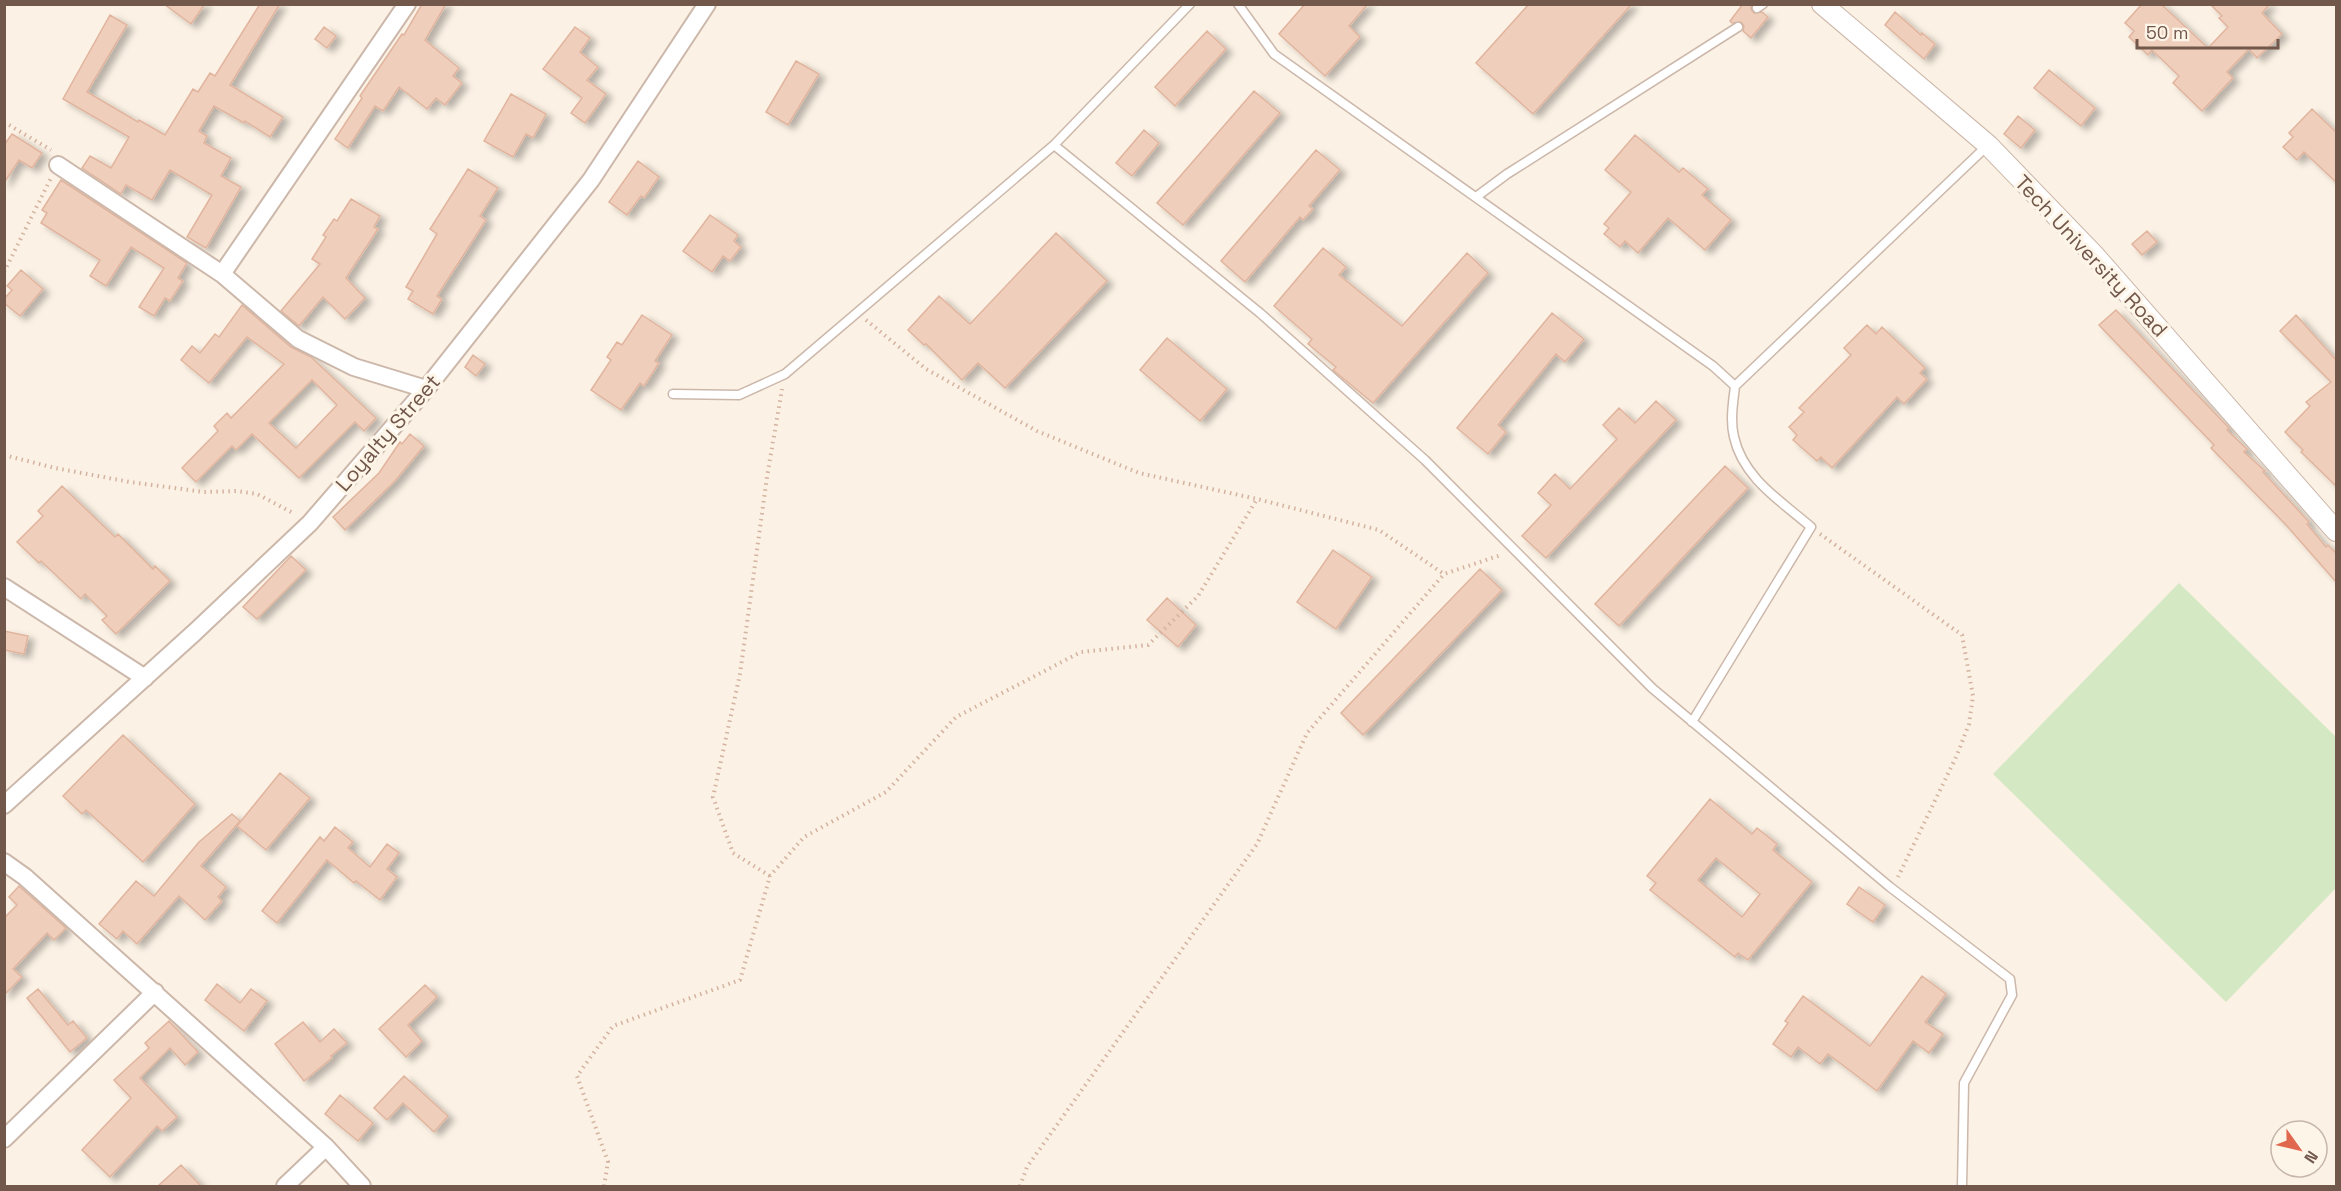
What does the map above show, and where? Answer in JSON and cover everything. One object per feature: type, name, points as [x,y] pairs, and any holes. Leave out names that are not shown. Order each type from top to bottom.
[{"type":"street","points":[[222,274],[406,4]]},
{"type":"street","name":"Loyalty Street","points":[[4,805],[145,678],[310,523],[426,389],[591,180],[707,4]]},
{"type":"street","name":"Tech University Road","points":[[1821,4],[1988,145],[2095,256],[2337,531]]},
{"type":"street","points":[[58,165],[222,274],[297,339],[354,366],[426,389]]},
{"type":"street","points":[[4,587],[145,678]]},
{"type":"street","points":[[4,862],[25,877],[155,992],[326,1147],[362,1186]]},
{"type":"street","points":[[5,1137],[155,992]]},
{"type":"street","points":[[285,1186],[326,1147]]},
{"type":"lane","points":[[673,394],[739,395],[785,374],[1054,145],[1190,4]]},
{"type":"lane","points":[[1238,4],[1274,54],[1713,366],[1735,386]]},
{"type":"lane","points":[[1476,197],[1507,174],[1737,27]]},
{"type":"lane","points":[[1054,145],[1260,313],[1425,460],[1652,688],[1890,887],[2010,979],[2012,995],[1964,1083],[1962,1186]]},
{"type":"lane","points":[[1692,722],[1811,527],[1756,480],[1741,461],[1733,436],[1732,413],[1735,386],[1988,145]]},
{"type":"path","points":[[4,122],[53,152],[58,165],[4,272]]},
{"type":"path","points":[[856,312],[926,369],[1037,431],[1139,473],[1257,499],[1379,530],[1444,574]]},
{"type":"path","points":[[770,876],[733,853],[713,797],[740,674],[767,477],[785,374]]},
{"type":"path","points":[[4,455],[55,468],[130,482],[204,492],[237,491],[257,494],[310,523]]},
{"type":"path","points":[[604,1186],[608,1162],[577,1076],[613,1026],[740,980],[770,876],[804,837],[886,792],[956,717],[1081,652],[1148,645],[1198,596],[1257,499]]},
{"type":"path","points":[[1811,527],[1962,635],[1973,696],[1969,724],[1957,755],[1901,874],[1890,887]]},
{"type":"path","points":[[1020,1186],[1027,1167],[1257,844],[1306,733],[1444,574],[1515,550]]},
{"type":"green space","points":[[2179,583],[2336,737],[2336,888],[2226,1002],[1993,774]]},
{"type":"building","points":[[164,4],[205,4],[191,24]]},
{"type":"building","points":[[260,4],[280,4],[230,85],[283,117],[270,137],[245,121],[244,123],[214,106],[199,131],[207,136],[204,143],[231,158],[221,176],[241,187],[206,248],[187,237],[212,195],[170,170],[152,200],[126,185],[121,194],[82,168],[90,156],[111,168],[129,137],[63,99],[110,15],[127,25],[87,92],[165,135],[193,89],[198,92],[210,73],[215,76]]},
{"type":"building","points":[[422,4],[446,4],[425,40],[459,68],[453,76],[462,83],[445,105],[436,98],[427,109],[399,87],[383,111],[375,106],[348,148],[335,139],[362,98],[360,96],[402,34],[404,35]]},
{"type":"building","points":[[1305,4],[1368,4],[1349,26],[1360,37],[1325,76],[1279,34]]},
{"type":"building","points":[[1529,4],[1632,4],[1533,114],[1476,63]]},
{"type":"building","points":[[1743,4],[1752,4],[1751,9],[1754,13],[1762,12],[1768,17],[1751,38],[1743,31],[1744,26],[1741,22],[1732,23],[1730,21]]},
{"type":"building","points":[[2142,4],[2161,4],[2208,48],[2228,27],[2219,18],[2222,16],[2210,4],[2270,4],[2262,13],[2282,34],[2257,58],[2249,49],[2227,72],[2233,78],[2202,111],[2173,83],[2179,76],[2152,50],[2148,55],[2129,37],[2134,31],[2125,23]]},
{"type":"building","points":[[1895,12],[1935,44],[1924,59],[1885,25]]},
{"type":"building","points":[[324,27],[336,36],[327,48],[315,39]]},
{"type":"building","points":[[575,27],[590,38],[580,52],[598,67],[587,80],[606,94],[585,123],[571,113],[582,98],[543,69]]},
{"type":"building","points":[[1207,31],[1226,49],[1175,106],[1155,87]]},
{"type":"building","points":[[796,61],[819,74],[788,125],[766,112]]},
{"type":"building","points":[[2049,70],[2095,108],[2081,126],[2034,88]]},
{"type":"building","points":[[1254,91],[1280,113],[1183,225],[1157,203]]},
{"type":"building","points":[[511,94],[546,114],[533,138],[526,134],[513,157],[484,141]]},
{"type":"building","points":[[2312,109],[2337,133],[2337,183],[2304,152],[2297,160],[2283,147],[2293,137],[2289,133]]},
{"type":"building","points":[[2018,116],[2035,130],[2021,148],[2004,134]]},
{"type":"building","points":[[1144,130],[1159,143],[1132,176],[1116,163]]},
{"type":"building","points":[[12,134],[42,153],[32,168],[19,160],[4,183],[4,145]]},
{"type":"building","points":[[1635,135],[1679,172],[1683,168],[1708,189],[1702,195],[1731,220],[1705,250],[1668,218],[1638,253],[1625,241],[1620,247],[1604,234],[1609,228],[1604,224],[1631,192],[1605,170]]},
{"type":"building","points":[[1316,150],[1340,170],[1309,206],[1313,209],[1303,220],[1300,217],[1245,282],[1221,261]]},
{"type":"building","points":[[638,161],[659,177],[644,198],[641,196],[627,215],[609,202]]},
{"type":"building","points":[[468,169],[498,188],[480,216],[486,220],[437,296],[442,299],[433,314],[408,299],[413,291],[406,287],[437,234],[430,229]]},
{"type":"building","points":[[61,180],[187,263],[178,278],[183,281],[170,301],[165,298],[154,316],[139,307],[164,268],[131,247],[106,286],[90,276],[100,260],[41,223],[47,213],[42,210]]},
{"type":"building","points":[[351,199],[380,216],[374,227],[378,229],[346,278],[365,298],[345,319],[323,297],[299,326],[281,311],[320,264],[312,259],[326,237],[323,235],[334,219],[337,221]]},
{"type":"building","points":[[710,215],[738,235],[734,241],[741,247],[730,261],[723,256],[712,272],[683,251]]},
{"type":"building","points":[[2147,231],[2157,242],[2142,255],[2132,244]]},
{"type":"building","points":[[1056,233],[1107,281],[1005,388],[978,363],[962,380],[926,344],[924,345],[908,330],[939,296],[970,324]]},
{"type":"building","points":[[1323,248],[1346,267],[1339,275],[1402,326],[1467,253],[1488,273],[1373,403],[1333,370],[1336,367],[1308,344],[1312,339],[1274,306]]},
{"type":"building","points":[[21,270],[43,289],[20,316],[4,303],[4,299],[12,290],[7,286]]},
{"type":"building","points":[[242,305],[291,347],[311,357],[376,418],[364,431],[355,422],[299,478],[252,434],[236,450],[232,446],[196,482],[182,468],[218,431],[214,426],[227,413],[231,418],[284,364],[247,337],[209,383],[181,360],[192,346],[200,353],[215,334],[219,337]],"holes":[[[312,380],[337,405],[296,448],[269,423]]]},
{"type":"building","points":[[2116,310],[2229,428],[2227,430],[2247,449],[2244,452],[2265,471],[2263,472],[2309,522],[2307,524],[2326,547],[2328,545],[2337,554],[2337,583],[2287,526],[2211,448],[2214,445],[2099,325]]},
{"type":"building","points":[[1552,313],[1584,339],[1565,362],[1556,354],[1498,425],[1506,432],[1488,454],[1457,428]]},
{"type":"building","points":[[642,315],[672,335],[655,361],[659,363],[644,386],[640,383],[621,410],[591,390],[611,360],[607,357],[617,342],[622,345]]},
{"type":"building","points":[[2296,315],[2337,361],[2337,487],[2301,452],[2303,450],[2285,432],[2310,406],[2306,402],[2331,382],[2280,331]]},
{"type":"building","points":[[1867,325],[1876,334],[1882,327],[1925,368],[1920,373],[1927,379],[1904,404],[1897,397],[1832,468],[1821,457],[1817,461],[1793,440],[1797,435],[1789,427],[1804,412],[1799,408],[1851,355],[1844,348]]},
{"type":"building","points":[[1167,338],[1227,389],[1200,421],[1140,370]]},
{"type":"building","points":[[473,355],[485,364],[476,376],[465,367]]},
{"type":"building","points":[[1656,401],[1676,420],[1546,558],[1522,536],[1551,505],[1538,493],[1555,474],[1570,489],[1617,439],[1603,425],[1619,408],[1635,423]]},
{"type":"building","points":[[410,434],[424,446],[395,481],[345,530],[333,517],[379,473],[400,442],[402,444]]},
{"type":"building","points":[[1725,466],[1748,488],[1619,626],[1595,604]]},
{"type":"building","points":[[62,486],[115,537],[118,534],[153,569],[155,566],[170,581],[116,634],[102,620],[107,616],[85,594],[81,599],[17,542],[43,516],[38,511]]},
{"type":"building","points":[[1333,550],[1372,577],[1336,629],[1297,602]]},
{"type":"building","points":[[291,556],[306,570],[257,619],[243,607]]},
{"type":"building","points":[[1480,569],[1502,590],[1363,735],[1341,713]]},
{"type":"building","points":[[1167,598],[1196,625],[1178,647],[1147,620]]},
{"type":"building","points":[[4,631],[28,636],[24,654],[4,650]]},
{"type":"building","points":[[123,735],[195,804],[143,862],[86,810],[82,814],[63,796]]},
{"type":"building","points":[[280,773],[310,798],[266,850],[237,826]]},
{"type":"building","points":[[1710,799],[1752,834],[1757,828],[1777,844],[1773,850],[1812,882],[1748,960],[1738,953],[1735,957],[1650,890],[1656,883],[1647,876]],"holes":[[[1716,858],[1760,894],[1742,917],[1698,880]]]},
{"type":"building","points":[[232,814],[240,821],[201,866],[226,887],[218,897],[222,901],[205,920],[179,896],[137,944],[123,931],[117,939],[99,924],[136,881],[154,896],[199,842]]},
{"type":"building","points":[[335,827],[353,842],[348,848],[370,867],[387,844],[399,853],[387,869],[397,877],[380,900],[356,881],[354,883],[327,860],[277,923],[262,911],[320,837],[324,841]]},
{"type":"building","points":[[19,886],[66,928],[54,940],[47,933],[13,969],[22,977],[4,995],[4,918],[17,905],[9,897]]},
{"type":"building","points":[[1859,887],[1885,905],[1873,922],[1847,904]]},
{"type":"building","points":[[1922,976],[1946,994],[1925,1022],[1943,1034],[1929,1053],[1913,1041],[1877,1091],[1828,1054],[1820,1064],[1798,1047],[1791,1057],[1773,1044],[1788,1023],[1785,1021],[1803,996],[1870,1046]]},
{"type":"building","points":[[217,984],[240,1003],[251,989],[267,1001],[244,1031],[205,1000]]},
{"type":"building","points":[[425,985],[437,997],[408,1025],[422,1041],[406,1057],[379,1029]]},
{"type":"building","points":[[38,989],[68,1025],[73,1021],[87,1038],[70,1052],[27,998]]},
{"type":"building","points":[[169,1021],[198,1052],[185,1065],[170,1048],[140,1078],[177,1117],[162,1131],[157,1126],[110,1177],[82,1150],[131,1098],[114,1080],[149,1048],[145,1043]]},
{"type":"building","points":[[303,1022],[320,1042],[334,1029],[347,1043],[304,1081],[275,1044]]},
{"type":"building","points":[[404,1076],[448,1116],[434,1132],[403,1103],[387,1120],[374,1108]]},
{"type":"building","points":[[340,1095],[373,1123],[358,1141],[325,1114]]},
{"type":"building","points":[[181,1165],[201,1186],[158,1186]]}]
